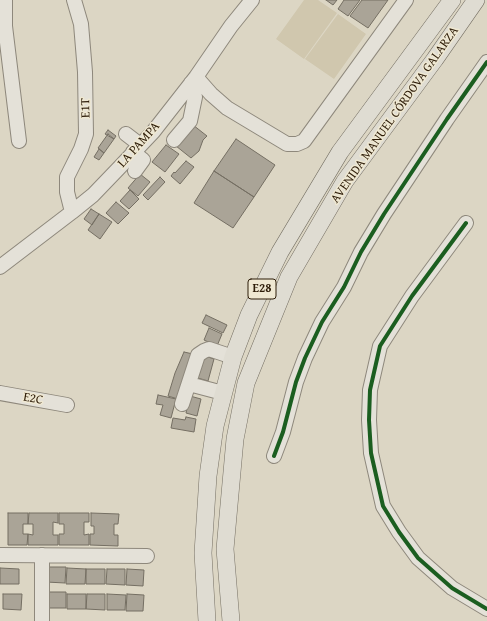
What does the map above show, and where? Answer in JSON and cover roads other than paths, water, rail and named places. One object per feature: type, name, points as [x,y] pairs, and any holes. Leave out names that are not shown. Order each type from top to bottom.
[{"type":"main road","name":"AVENIDA MANUEL CÓRDOVA GALARZA","points":[[231,621],[224,549],[235,439],[246,383],[293,271],[345,181],[417,84],[476,0]]},
{"type":"main road","name":"AVENIDA MANUEL CÓRDOVA GALARZA","points":[[207,621],[203,553],[205,513],[215,426],[233,357],[249,315],[280,252],[340,152],[450,2]]},
{"type":"main road","points":[[399,71],[417,84]]},
{"type":"street","points":[[5,0],[3,26],[19,141]]},
{"type":"street","name":"E1T","points":[[72,212],[67,192],[67,177],[81,149],[86,134],[85,72],[81,24],[74,0]]},
{"type":"street","name":"LA PAMPA","points":[[0,267],[92,195],[153,132],[194,80],[231,26],[252,0]]},
{"type":"street","points":[[194,80],[227,108],[287,144],[297,144],[304,141],[406,0]]},
{"type":"street","points":[[274,456],[283,432],[296,382],[305,358],[322,322],[344,287],[361,252],[376,226],[487,62]]},
{"type":"street","points":[[174,140],[190,121],[195,97],[194,80]]},
{"type":"street","points":[[126,134],[144,160],[135,171]]},
{"type":"street","points":[[466,223],[412,296],[380,346],[370,390],[369,420],[371,453],[383,506],[399,532],[418,558],[452,588],[487,609]]},
{"type":"street","points":[[182,404],[198,355],[209,349],[233,357]]},
{"type":"street","points":[[189,384],[223,393]]},
{"type":"street","name":"E2C","points":[[0,393],[67,404]]},
{"type":"street","points":[[0,555],[147,556]]},
{"type":"street","points":[[42,556],[42,621]]}]
